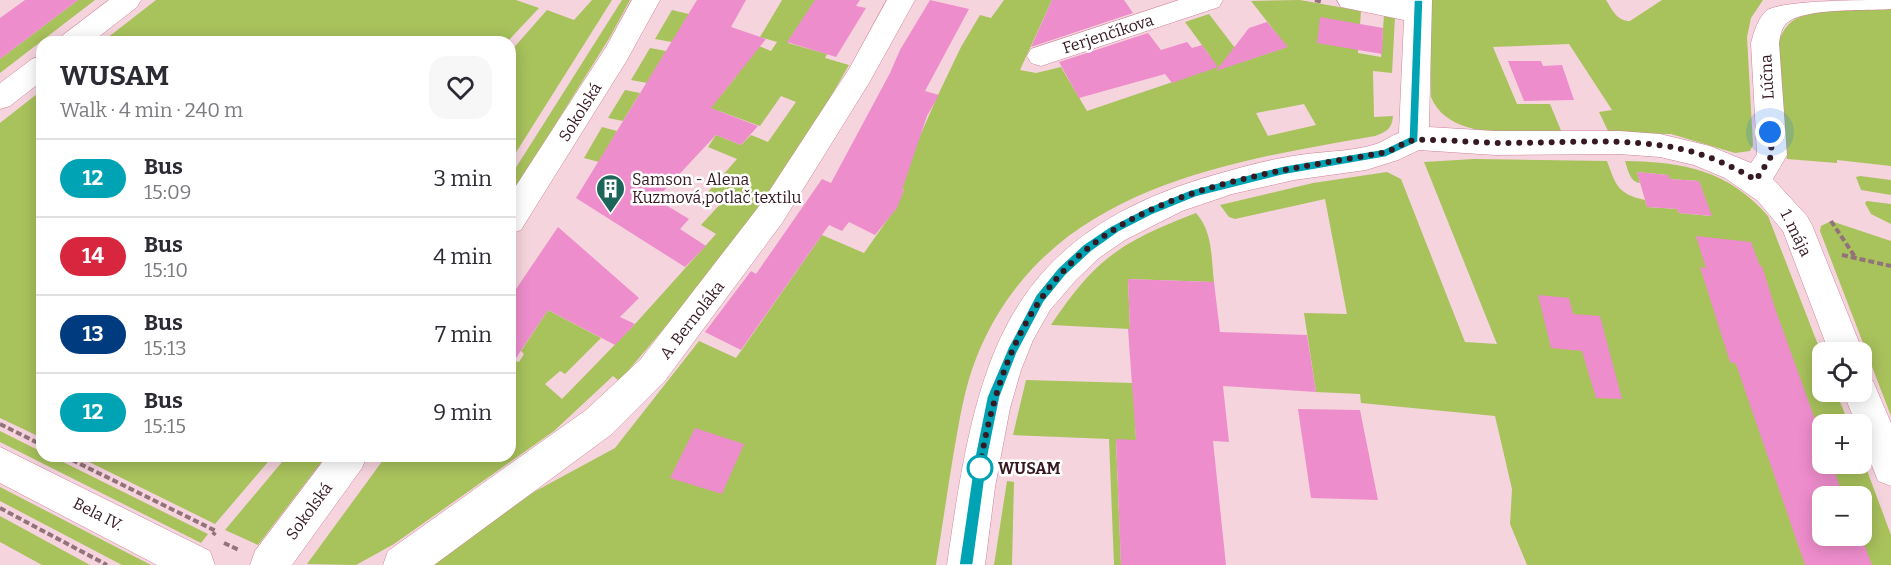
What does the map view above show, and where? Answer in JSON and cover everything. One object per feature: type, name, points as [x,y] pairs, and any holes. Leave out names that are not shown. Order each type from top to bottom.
[{"type":"street","points":[[81,36],[127,0]]},
{"type":"street","name":"Sokolská","points":[[516,213],[617,53],[646,0]]},
{"type":"street","name":"A. Bernoláka","points":[[402,565],[599,422],[652,371],[771,214],[833,119],[901,0]]},
{"type":"street","name":"Ferjenčíkova","points":[[1041,56],[1209,0]]},
{"type":"street","points":[[966,565],[982,456],[994,397],[1026,323],[1040,299],[1062,272],[1088,248],[1115,229],[1148,212],[1194,194],[1283,170],[1386,153],[1414,139],[1418,7],[1351,0]]},
{"type":"street","name":"Lúčna","points":[[1756,180],[1772,155],[1765,44],[1769,28],[1777,16],[1788,10],[1808,5],[1891,0]]},
{"type":"street","points":[[0,98],[36,71]]},
{"type":"street","name":"1. mája","points":[[1414,139],[1484,143],[1628,143],[1663,146],[1716,159],[1756,180],[1780,202],[1796,225],[1842,342]]},
{"type":"street","points":[[1865,402],[1891,467]]},
{"type":"street","name":"Sokolská","points":[[258,560],[344,462]]},
{"type":"street","name":"Bela IV.","points":[[0,464],[203,551]]},
{"type":"path","points":[[1831,221],[1855,258]]},
{"type":"path","points":[[1836,254],[1891,266]]},
{"type":"path","points":[[0,424],[36,442]]},
{"type":"path","points":[[76,462],[216,531]]},
{"type":"path","points":[[0,508],[107,565]]},
{"type":"path","points":[[203,551],[258,560]]},
{"type":"green space","points":[[78,0],[95,0],[48,36],[36,36],[36,45],[0,73],[0,59]]},
{"type":"green space","points":[[156,0],[516,0],[539,8],[513,36],[110,36]]},
{"type":"green space","points":[[592,0],[612,0],[516,152],[516,45],[547,10],[574,20]]},
{"type":"green space","points":[[622,0],[630,0],[610,37],[516,187],[516,168]]},
{"type":"green space","points":[[782,0],[816,0],[788,43],[827,54],[825,58],[849,65],[771,189],[713,268],[651,344],[619,381],[613,376],[554,431],[516,458],[516,362],[519,362],[524,354],[521,351],[548,310],[601,338],[565,374],[560,371],[545,384],[562,399],[635,324],[716,234],[701,225],[723,201],[707,193],[737,159],[708,147],[716,135],[741,145],[751,135],[768,142],[796,102],[781,96],[760,126],[719,111],[710,122],[668,105],[722,94],[735,78],[754,44],[771,51],[777,42],[760,37]]},
{"type":"green space","points":[[1004,0],[1052,0],[1020,70],[1036,73],[1061,67],[1087,111],[1211,69],[1210,56],[1185,22],[1209,14],[1245,61],[1287,47],[1251,1],[1300,0],[1361,11],[1358,53],[1381,57],[1384,15],[1395,17],[1392,73],[1373,71],[1374,117],[1393,116],[1391,124],[1388,129],[1375,136],[1257,158],[1199,174],[1143,194],[1092,221],[1046,255],[1007,300],[972,368],[960,419],[936,565],[428,565],[469,527],[615,448],[699,341],[736,358],[822,235],[864,253],[895,209],[904,190],[897,188],[961,47],[980,15],[991,18]],"holes":[[[1304,104],[1316,125],[1268,136],[1256,113]]]},
{"type":"green space","points":[[1431,0],[1606,0],[1619,17],[1630,21],[1662,0],[1763,0],[1751,18],[1747,37],[1753,145],[1750,151],[1735,153],[1671,134],[1609,133],[1599,112],[1612,110],[1569,44],[1493,47],[1517,104],[1550,104],[1562,133],[1488,132],[1453,121],[1440,111],[1431,97]]},
{"type":"green space","points":[[1891,8],[1891,166],[1837,160],[1837,163],[1787,159],[1776,68],[1778,44],[1786,28],[1792,21],[1810,14]]},
{"type":"green space","points":[[672,10],[689,14],[672,42],[655,39]]},
{"type":"green space","points":[[650,48],[666,51],[647,83],[631,80]]},
{"type":"green space","points":[[625,90],[640,93],[623,121],[608,118]]},
{"type":"green space","points":[[36,95],[36,435],[0,418],[0,123]]},
{"type":"green space","points":[[602,127],[617,131],[599,162],[584,158]]},
{"type":"green space","points":[[1474,159],[1607,161],[1619,188],[1629,195],[1645,200],[1647,207],[1677,209],[1679,213],[1711,216],[1699,181],[1669,179],[1668,175],[1637,172],[1640,183],[1630,175],[1625,161],[1686,167],[1721,179],[1753,200],[1768,216],[1817,342],[1812,342],[1812,402],[1840,402],[1845,414],[1812,414],[1812,474],[1868,474],[1891,535],[1891,565],[1527,565],[1510,524],[1512,489],[1495,416],[1361,403],[1360,394],[1316,392],[1304,313],[1347,314],[1325,199],[1235,219],[1229,217],[1220,205],[1313,183],[1387,172],[1401,179],[1465,342],[1497,344],[1424,162]]},
{"type":"green space","points":[[1856,177],[1891,180],[1891,195],[1861,190]]},
{"type":"green space","points":[[1867,201],[1891,204],[1891,224],[1871,214],[1865,203]]},
{"type":"green space","points":[[1196,213],[1206,228],[1214,282],[1128,279],[1130,329],[1051,325],[1082,283],[1112,255],[1148,233]]},
{"type":"green space","points":[[1831,221],[1891,241],[1891,416],[1872,366],[1872,342],[1863,342],[1820,231],[1821,226]]},
{"type":"green space","points":[[1026,380],[1133,383],[1136,440],[1116,440],[1121,565],[1114,565],[1109,439],[1013,435]]},
{"type":"green space","points":[[0,431],[36,449],[36,460],[0,442]]},
{"type":"green space","points":[[40,462],[63,462],[208,534],[201,543]]},
{"type":"green space","points":[[89,462],[268,462],[215,524]]},
{"type":"green space","points":[[282,462],[321,462],[258,545],[225,530]]},
{"type":"green space","points":[[382,462],[510,462],[394,544],[356,565],[307,564]]},
{"type":"green space","points":[[1007,481],[1014,482],[1012,565],[994,565]]},
{"type":"green space","points":[[0,487],[151,565],[122,565],[0,501]]},
{"type":"green space","points":[[0,516],[90,565],[42,565],[0,542]]},
{"type":"building","points":[[25,0],[78,0],[0,59],[0,18]]},
{"type":"building","points":[[697,0],[746,0],[731,27],[766,39],[711,108],[758,126],[741,145],[716,135],[656,199],[689,219],[680,229],[706,246],[685,267],[576,198]]},
{"type":"building","points":[[815,0],[860,0],[856,6],[866,8],[836,57],[787,42]]},
{"type":"building","points":[[930,0],[969,9],[925,91],[939,95],[927,116],[897,208],[875,235],[849,222],[842,231],[829,225],[741,350],[705,332],[751,271],[756,274],[822,179],[831,183],[900,50]]},
{"type":"building","points":[[1052,0],[1124,0],[1133,13],[1031,47]]},
{"type":"building","points":[[1320,17],[1383,28],[1382,54],[1317,43]]},
{"type":"building","points":[[1267,22],[1288,47],[1216,71],[1249,28]]},
{"type":"building","points":[[1148,33],[1161,50],[1187,42],[1192,48],[1202,45],[1218,67],[1172,83],[1165,74],[1079,98],[1059,62]]},
{"type":"building","points":[[1508,61],[1541,61],[1543,66],[1562,65],[1574,100],[1524,101]]},
{"type":"building","points":[[1637,172],[1668,175],[1670,179],[1699,181],[1712,216],[1679,213],[1677,209],[1647,207]]},
{"type":"building","points":[[558,227],[639,298],[620,317],[635,324],[615,345],[548,310],[516,358],[516,289]]},
{"type":"building","points":[[1696,236],[1751,242],[1760,266],[1762,266],[1813,414],[1812,474],[1835,474],[1840,486],[1812,486],[1812,546],[1865,546],[1872,565],[1805,565],[1736,364],[1730,362],[1700,267],[1706,268]]},
{"type":"building","points":[[1128,279],[1214,282],[1220,332],[1307,335],[1316,392],[1223,386],[1229,442],[1213,441],[1226,565],[1121,565],[1116,439],[1136,440],[1128,329],[1130,329]]},
{"type":"building","points":[[1538,295],[1569,298],[1573,314],[1600,316],[1622,399],[1596,398],[1582,351],[1551,348]]},
{"type":"building","points":[[1298,409],[1360,410],[1378,500],[1311,498]]},
{"type":"building","points":[[695,428],[744,444],[722,494],[670,478]]},
{"type":"bus line","name":"12","points":[[966,565],[982,456],[994,397],[1012,351],[1040,299],[1062,272],[1088,248],[1115,229],[1148,212],[1194,194],[1283,170],[1386,153],[1414,139],[1418,0]]},
{"type":"place","name":"Samson - Alena Kuzmová,potlač textilu","points":[[611,214]]},
{"type":"place","name":"WUSAM","points":[[980,468]]},
{"type":"route","points":[[980,468],[978,478],[994,397],[1012,351],[1040,299],[1062,272],[1088,248],[1115,229],[1148,212],[1194,194],[1283,170],[1386,153],[1414,139],[1484,143],[1628,143],[1680,148],[1716,159],[1756,180],[1772,155],[1770,132]]}]
